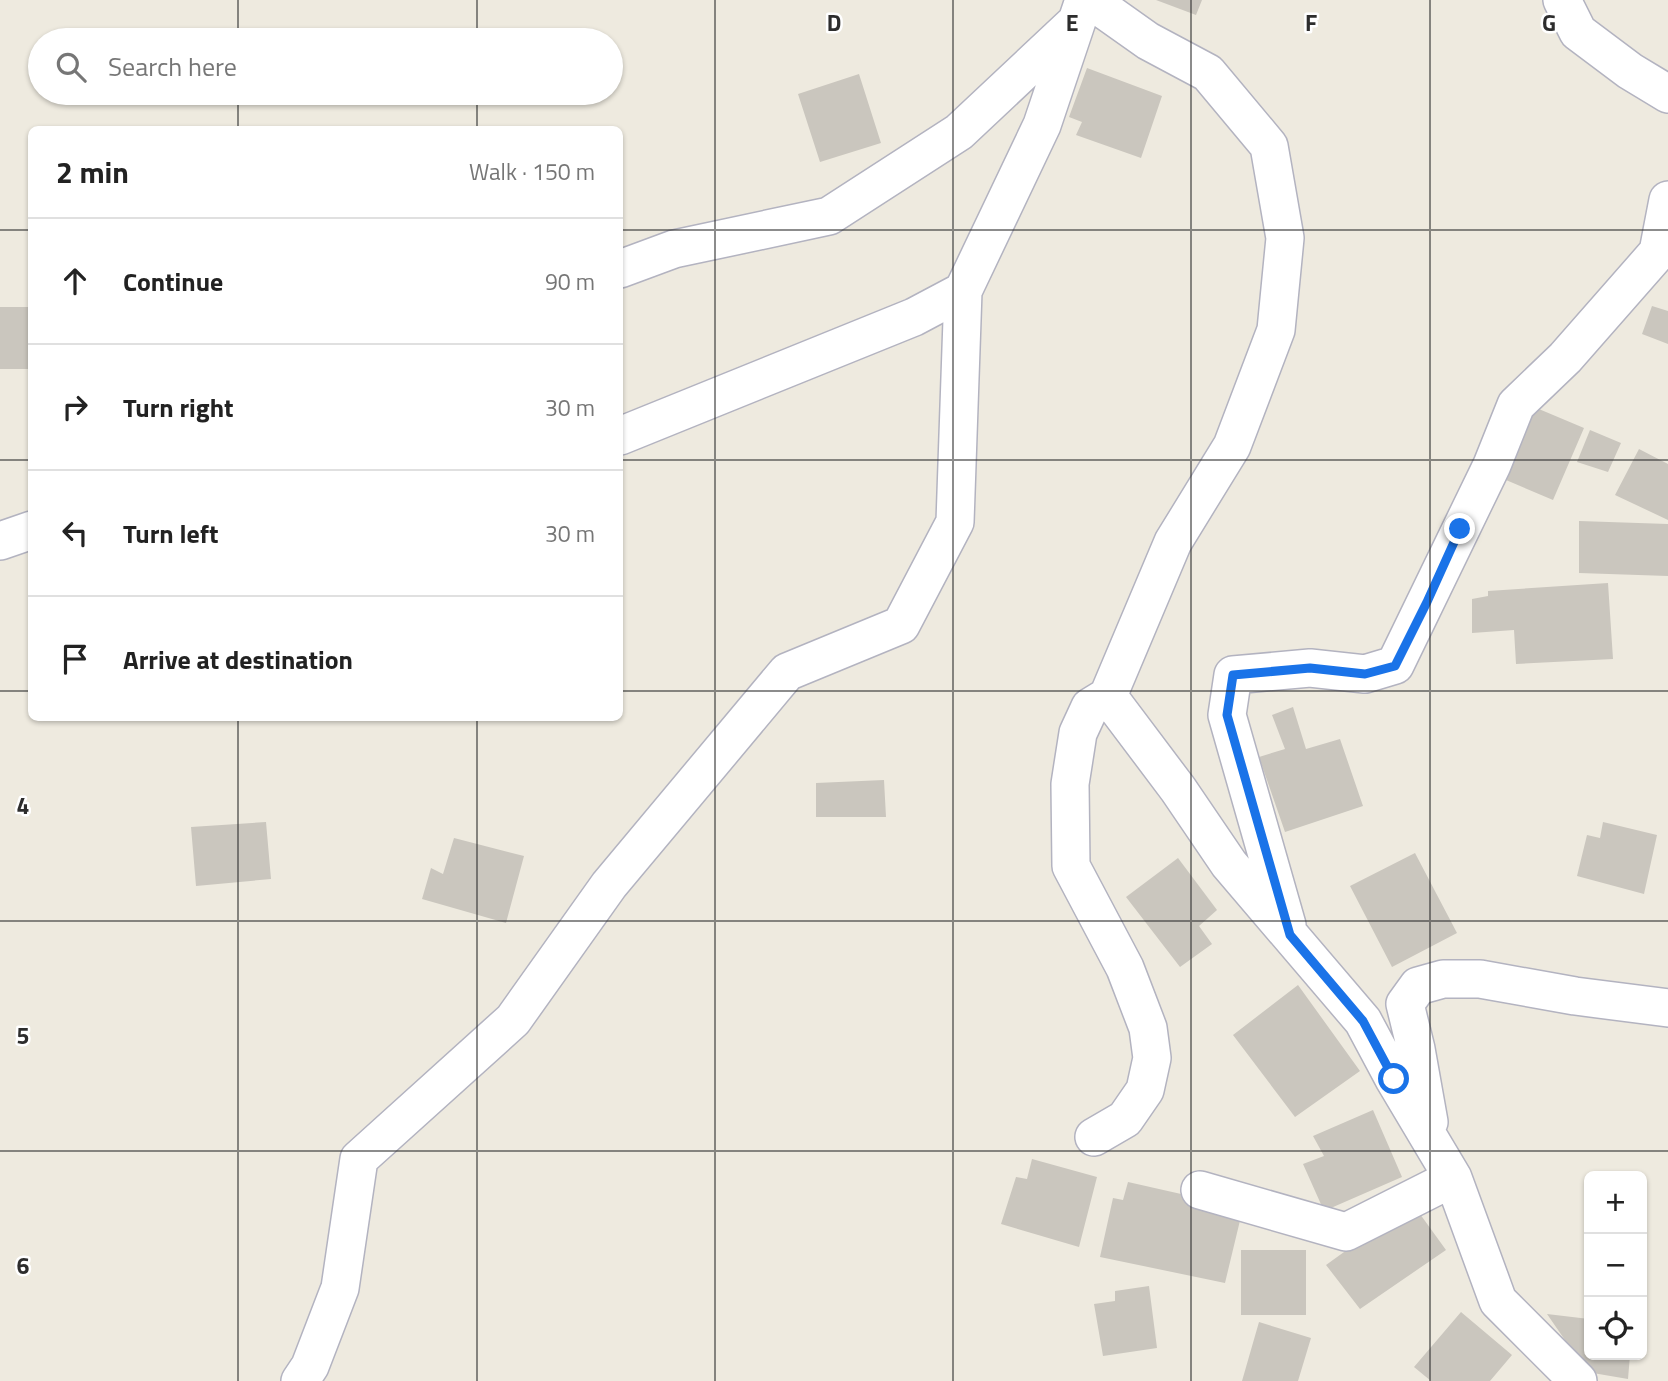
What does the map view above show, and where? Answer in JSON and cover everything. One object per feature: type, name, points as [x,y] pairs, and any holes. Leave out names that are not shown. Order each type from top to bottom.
[{"type":"street","points":[[1562,0],[1578,32],[1630,71],[1668,94]]},
{"type":"street","points":[[623,268],[674,249],[829,216],[959,132],[1084,7]]},
{"type":"street","points":[[300,1381],[310,1366],[340,1288],[359,1160],[513,1020],[609,885],[787,672],[901,625],[954,522],[963,291],[1042,125],[1084,7]]},
{"type":"street","points":[[1084,7],[1209,73],[1269,146],[1285,238],[1276,330],[1232,446],[1172,542],[1108,696],[1090,708],[1078,733],[1070,784],[1071,866],[1125,968],[1148,1028],[1152,1058],[1145,1090],[1125,1119],[1094,1137]]},
{"type":"street","points":[[1290,935],[1227,715],[1233,675],[1310,668],[1365,674],[1395,666],[1492,465],[1516,405],[1565,358],[1658,251],[1668,200]]},
{"type":"street","points":[[623,435],[914,317],[963,291]]},
{"type":"street","points":[[0,541],[28,531]]},
{"type":"street","points":[[1108,696],[1178,789],[1229,864],[1363,1021],[1453,1178],[1498,1301],[1578,1381]]},
{"type":"street","points":[[1432,1144],[1416,1049],[1405,1004],[1418,986],[1443,979],[1480,979],[1575,996],[1668,1008]]},
{"type":"street","points":[[1200,1190],[1346,1232],[1453,1178]]},
{"type":"building","points":[[1156,0],[1202,0],[1196,15]]},
{"type":"building","points":[[1087,68],[1162,96],[1141,158],[1076,135],[1082,122],[1069,117]]},
{"type":"building","points":[[859,74],[881,143],[820,162],[798,94]]},
{"type":"building","points":[[1652,306],[1668,311],[1668,344],[1642,334]]},
{"type":"building","points":[[0,307],[28,307],[28,369],[0,369]]},
{"type":"building","points":[[1522,402],[1584,428],[1553,500],[1506,480],[1514,462],[1501,457]]},
{"type":"building","points":[[1590,430],[1621,443],[1608,472],[1577,462]]},
{"type":"building","points":[[1639,449],[1668,464],[1668,520],[1615,495]]},
{"type":"building","points":[[1579,521],[1668,524],[1668,576],[1579,573]]},
{"type":"building","points":[[1608,583],[1613,659],[1516,664],[1514,630],[1472,633],[1472,599],[1488,596],[1488,591]]},
{"type":"building","points":[[1293,707],[1306,749],[1340,739],[1363,806],[1285,832],[1259,757],[1285,749],[1272,715]]},
{"type":"building","points":[[884,780],[886,817],[816,817],[816,783]]},
{"type":"building","points":[[266,822],[271,879],[196,886],[191,827]]},
{"type":"building","points":[[1603,822],[1657,835],[1644,894],[1577,876],[1587,835],[1600,838]]},
{"type":"building","points":[[454,838],[524,856],[506,923],[422,899],[431,868],[443,874]]},
{"type":"building","points":[[1415,853],[1457,933],[1392,967],[1350,886]]},
{"type":"building","points":[[1178,858],[1217,910],[1199,926],[1212,944],[1180,967],[1126,897]]},
{"type":"building","points":[[1298,985],[1360,1071],[1295,1117],[1233,1035]]},
{"type":"building","points":[[1373,1110],[1402,1177],[1324,1211],[1303,1164],[1324,1156],[1313,1136]]},
{"type":"building","points":[[1032,1159],[1097,1177],[1079,1247],[1001,1224],[1016,1177],[1027,1179]]},
{"type":"building","points":[[1128,1182],[1243,1208],[1225,1283],[1100,1257],[1113,1198],[1123,1200]]},
{"type":"building","points":[[1412,1203],[1446,1250],[1360,1309],[1326,1265]]},
{"type":"building","points":[[1241,1250],[1306,1250],[1306,1315],[1241,1315]]},
{"type":"building","points":[[1149,1286],[1157,1348],[1103,1356],[1094,1304],[1115,1301],[1115,1291]]},
{"type":"building","points":[[1461,1312],[1512,1355],[1490,1381],[1431,1381],[1414,1367]]},
{"type":"building","points":[[1547,1314],[1584,1318],[1584,1360],[1630,1360],[1628,1379],[1587,1372]]},
{"type":"building","points":[[1259,1322],[1311,1338],[1298,1381],[1242,1381]]},
{"type":"route","points":[[1394,1079],[1363,1021],[1290,935],[1227,715],[1233,675],[1310,668],[1365,674],[1395,666],[1460,529]]}]
